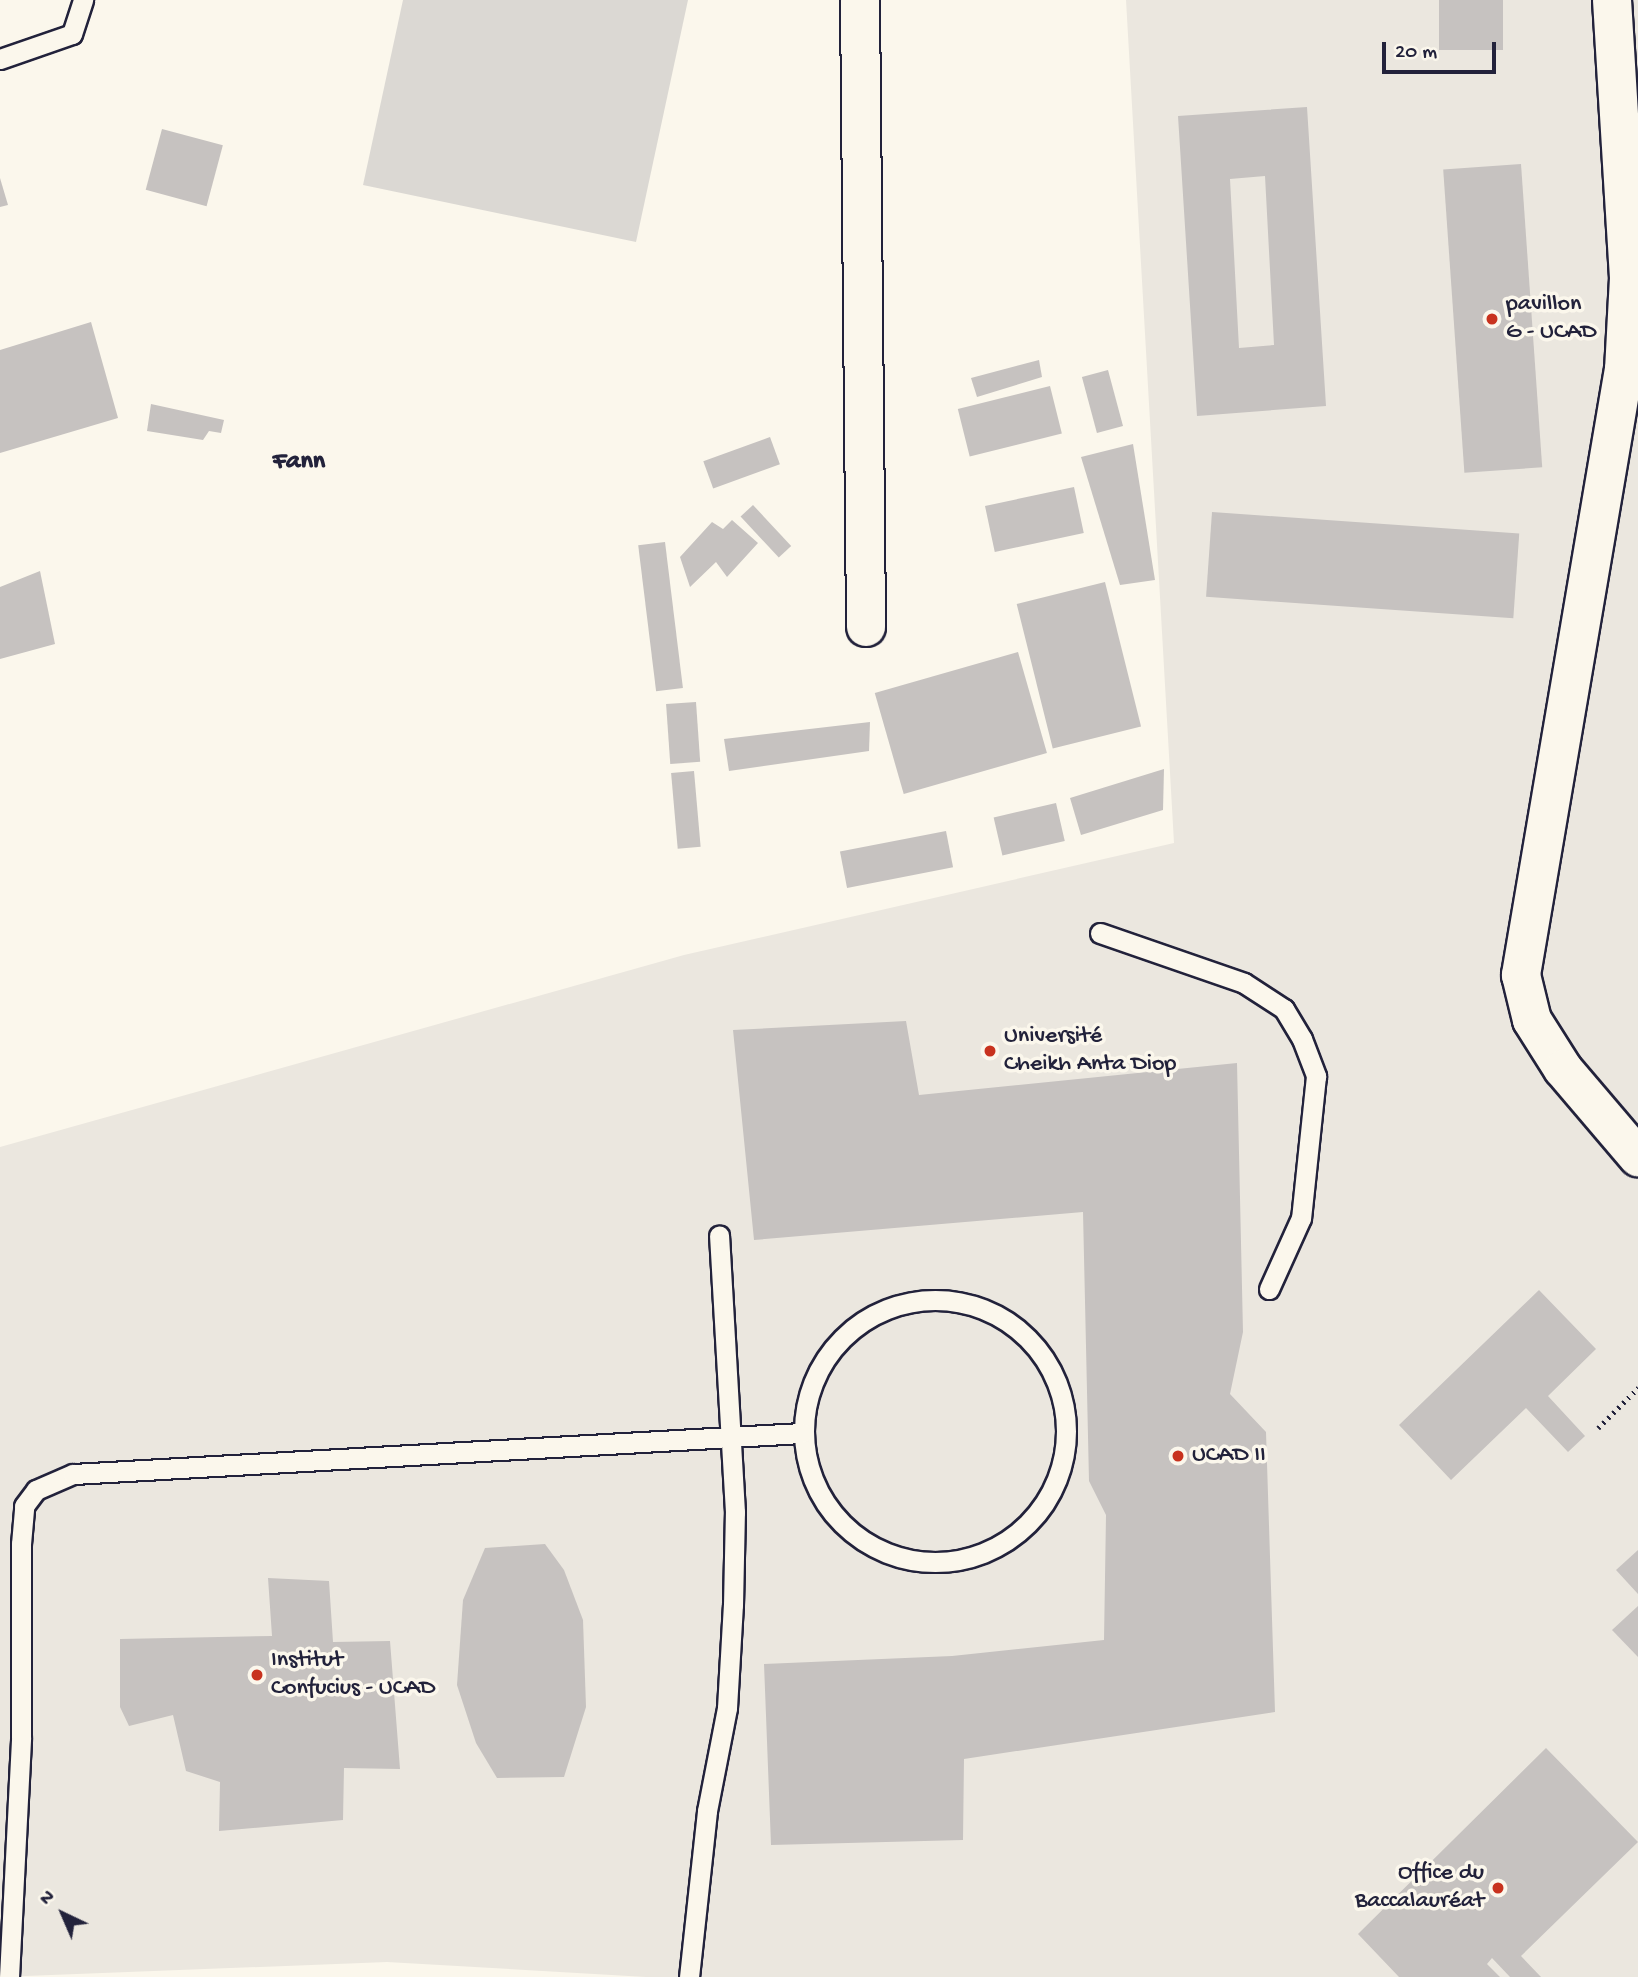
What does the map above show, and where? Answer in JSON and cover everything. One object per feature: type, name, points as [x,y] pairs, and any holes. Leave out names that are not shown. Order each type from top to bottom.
[{"type":"street","points":[[860,0],[866,627]]},
{"type":"street","points":[[1612,0],[1629,278],[1631,370],[1521,975],[1532,1020],[1563,1069],[1638,1157]]},
{"type":"lane","points":[[0,59],[72,34],[83,0]]},
{"type":"lane","points":[[1100,933],[1244,983],[1284,1009],[1302,1039],[1316,1076],[1301,1218],[1269,1289]]},
{"type":"lane","points":[[689,1977],[707,1811],[727,1708],[732,1436],[719,1235]]},
{"type":"lane","points":[[934,1299],[991,1311],[1037,1347],[1058,1385],[1067,1429],[1054,1486],[1039,1512],[993,1549],[936,1563],[906,1560],[853,1535],[816,1490],[802,1433],[812,1385],[831,1350],[876,1313],[934,1299]]},
{"type":"lane","points":[[9,1977],[21,1737],[24,1506],[36,1490],[73,1474],[802,1433]]},
{"type":"path","points":[[1598,1428],[1638,1388]]},
{"type":"shaded area","points":[[403,0],[688,0],[636,242],[363,185]]},
{"type":"shaded area","name":"Université Cheikh Anta Diop","points":[[1126,0],[1638,0],[1638,1977],[646,1977],[387,1962],[0,1977],[0,1147],[684,955],[1174,843]]},
{"type":"building","points":[[1439,0],[1503,0],[1503,50],[1439,50]]},
{"type":"building","points":[[1307,107],[1326,406],[1197,416],[1178,116]],"holes":[[[1265,176],[1274,345],[1239,348],[1230,179]]]},
{"type":"building","points":[[162,129],[223,145],[207,206],[146,190]]},
{"type":"building","name":"pavillon G - UCAD","points":[[1521,164],[1542,467],[1464,473],[1443,169]]},
{"type":"building","points":[[0,178],[8,205],[0,207]]},
{"type":"building","points":[[91,322],[118,418],[0,453],[0,350]]},
{"type":"building","points":[[1039,360],[1042,377],[977,397],[971,378]]},
{"type":"building","points":[[1108,370],[1123,426],[1097,433],[1082,377]]},
{"type":"building","points":[[1050,386],[1062,434],[970,457],[958,409]]},
{"type":"building","points":[[151,404],[224,420],[221,433],[209,431],[203,440],[147,431]]},
{"type":"building","points":[[770,437],[780,464],[713,489],[703,461]]},
{"type":"building","points":[[1133,444],[1155,580],[1120,585],[1081,457]]},
{"type":"building","points":[[1074,487],[1084,533],[995,552],[985,506]]},
{"type":"building","points":[[753,505],[791,546],[779,558],[741,517]]},
{"type":"building","points":[[1212,512],[1519,533],[1513,618],[1206,597]]},
{"type":"building","points":[[732,520],[758,543],[727,577],[716,562],[690,587],[680,557],[712,522],[723,529]]},
{"type":"building","points":[[665,542],[683,688],[656,691],[638,545]]},
{"type":"building","points":[[40,571],[55,644],[0,659],[0,587]]},
{"type":"building","points":[[1105,582],[1141,727],[1053,749],[1017,604]]},
{"type":"building","points":[[1018,652],[1047,753],[904,794],[875,693]]},
{"type":"building","points":[[696,702],[700,762],[670,764],[666,704]]},
{"type":"building","points":[[870,722],[869,751],[729,771],[724,739]]},
{"type":"building","points":[[1164,769],[1163,810],[1081,835],[1070,798]]},
{"type":"building","points":[[694,771],[701,847],[678,849],[671,773]]},
{"type":"building","points":[[1056,803],[1065,841],[1002,855],[994,817]]},
{"type":"building","points":[[946,831],[953,867],[847,888],[840,852]]},
{"type":"building","name":"UCAD II","points":[[906,1021],[919,1095],[1237,1063],[1243,1332],[1230,1394],[1266,1432],[1275,1712],[964,1759],[963,1840],[771,1845],[764,1664],[952,1656],[1104,1640],[1106,1515],[1089,1481],[1083,1212],[754,1240],[733,1030]]},
{"type":"building","points":[[1539,1290],[1596,1349],[1548,1396],[1585,1436],[1568,1452],[1526,1408],[1451,1480],[1399,1425]]},
{"type":"building","points":[[545,1544],[564,1570],[583,1620],[586,1707],[564,1777],[497,1778],[476,1743],[457,1685],[463,1600],[485,1548]]},
{"type":"building","points":[[1638,1550],[1638,1594],[1616,1570]]},
{"type":"building","name":"Institut Confucius - UCAD","points":[[268,1578],[329,1581],[333,1642],[390,1641],[400,1769],[344,1768],[343,1820],[219,1831],[220,1782],[186,1771],[173,1715],[129,1726],[120,1707],[120,1639],[272,1636]]},
{"type":"building","points":[[1638,1606],[1638,1657],[1612,1630]]},
{"type":"building","name":"Office du Baccalauréat","points":[[1546,1748],[1638,1842],[1521,1956],[1541,1977],[1510,1977],[1492,1958],[1487,1964],[1500,1977],[1399,1977],[1358,1934]]},
{"type":"place","name":"pavillon G - UCAD","points":[[1492,319]]},
{"type":"place","name":"Université Cheikh Anta Diop","points":[[990,1051]]},
{"type":"place","name":"UCAD II","points":[[1178,1456]]},
{"type":"place","name":"Institut Confucius - UCAD","points":[[257,1675]]},
{"type":"place","name":"Office du Baccalauréat","points":[[1498,1888]]},
{"type":"district","name":"Fann","points":[[299,463]]}]
